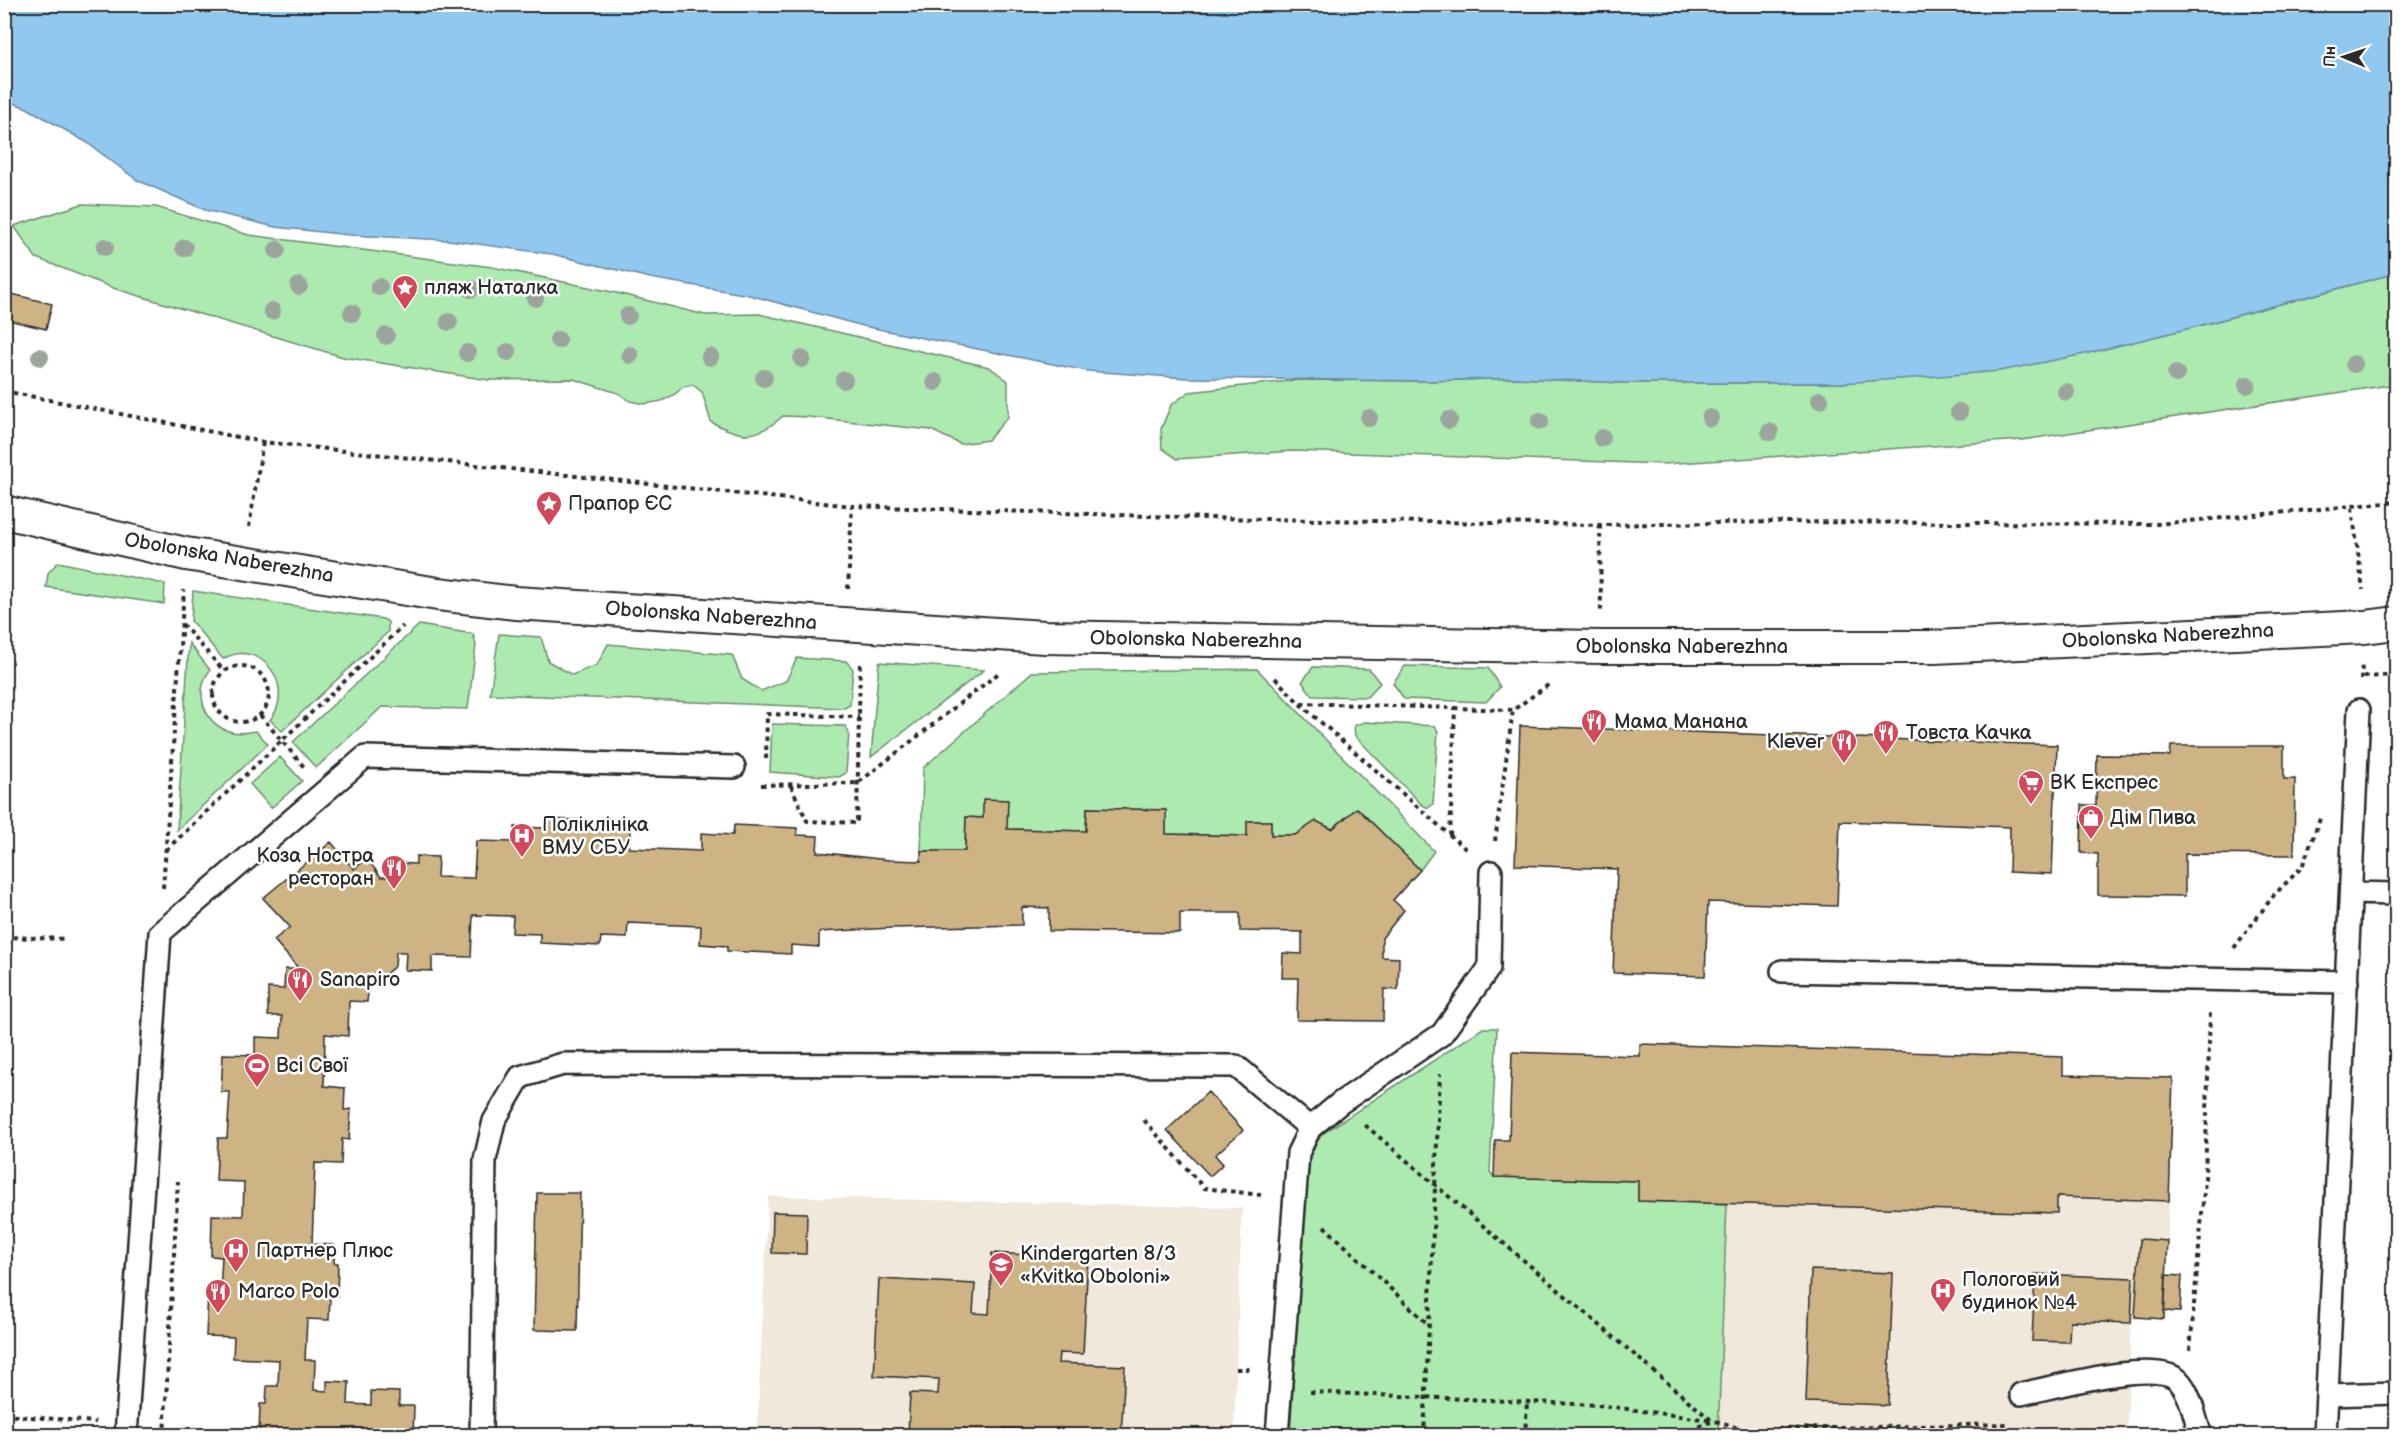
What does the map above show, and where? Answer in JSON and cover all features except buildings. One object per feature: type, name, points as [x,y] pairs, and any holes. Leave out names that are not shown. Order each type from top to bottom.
[{"type":"street","name":"Obolonska Naberezhna","points":[[4,512],[186,554],[438,594],[516,603],[1046,637],[1240,641],[1601,633],[1934,647],[2365,614],[2397,623]]},
{"type":"lane","points":[[2325,1436],[2359,710]]},
{"type":"lane","points":[[126,1430],[160,933],[365,757],[734,767]]},
{"type":"lane","points":[[1277,1436],[1298,1153],[1310,1128],[1340,1103],[1442,1034],[1489,968],[1491,872]]},
{"type":"lane","points":[[2350,893],[2397,894]]},
{"type":"lane","points":[[1782,971],[2347,982]]},
{"type":"lane","points":[[481,1436],[485,1160],[494,1121],[520,1077],[563,1064],[1236,1066],[1310,1128]]},
{"type":"lane","points":[[2021,1394],[2109,1375],[2169,1374],[2179,1381],[2189,1399],[2201,1436]]},
{"type":"lane","points":[[2328,1395],[2397,1393]]},
{"type":"path","points":[[4,391],[263,442],[852,506],[1209,518],[1600,525],[1775,522],[2157,524],[2352,508],[2397,502]]},
{"type":"path","points":[[243,563],[263,442]]},
{"type":"path","points":[[792,786],[807,822],[857,823],[861,653],[847,626],[852,506]]},
{"type":"path","points":[[2352,508],[2365,614],[2359,710]]},
{"type":"path","points":[[1491,872],[1513,710],[1601,633],[1600,525]]},
{"type":"path","points":[[160,933],[186,554]]},
{"type":"path","points":[[166,850],[438,594]]},
{"type":"path","points":[[181,624],[224,671]]},
{"type":"path","points":[[753,784],[792,786],[858,783],[1046,637]]},
{"type":"path","points":[[1240,641],[1299,703],[1491,872]]},
{"type":"path","points":[[242,665],[260,672],[266,680],[269,698],[266,708],[260,715],[243,722],[234,722],[218,712],[212,694],[213,686],[224,671],[242,665]]},
{"type":"path","points":[[2361,677],[2397,675]]},
{"type":"path","points":[[1299,703],[1513,710]]},
{"type":"path","points":[[1450,836],[1455,708]]},
{"type":"path","points":[[766,761],[767,714],[859,717]]},
{"type":"path","points":[[260,715],[325,791]]},
{"type":"path","points":[[765,773],[765,785]]},
{"type":"path","points":[[2199,1243],[2205,1180],[2211,978],[2274,895],[2302,867],[2322,811]]},
{"type":"path","points":[[4,937],[67,939]]},
{"type":"path","points":[[1424,1436],[1442,1034]]},
{"type":"path","points":[[1340,1103],[1712,1420]]},
{"type":"path","points":[[1144,1120],[1204,1188],[1261,1195]]},
{"type":"path","points":[[164,1436],[179,1172]]},
{"type":"path","points":[[1293,1197],[1429,1325]]},
{"type":"path","points":[[1236,1369],[1253,1369]]},
{"type":"path","points":[[1280,1391],[1598,1405],[1718,1420]]},
{"type":"path","points":[[1525,1436],[1527,1402]]},
{"type":"path","points":[[4,1415],[126,1430]]},
{"type":"path","points":[[1683,1436],[1712,1420]]},
{"type":"shaded area","name":"Kindergarten 8/3 «Kvitka Oboloni»","points":[[768,1196],[1242,1208],[1234,1435],[757,1436]]},
{"type":"shaded area","name":"Пологовий будинок №4","points":[[2057,1197],[2169,1201],[2164,1319],[2135,1317],[2131,1323],[2127,1435],[1718,1436],[1727,1204],[2056,1213]]},
{"type":"green space","points":[[82,204],[156,207],[249,235],[492,267],[617,293],[705,315],[759,314],[989,367],[1008,381],[1008,417],[988,440],[960,444],[931,430],[809,417],[783,416],[765,429],[748,434],[732,431],[711,422],[702,392],[693,385],[683,387],[662,401],[644,404],[630,401],[618,393],[573,379],[489,380],[343,357],[116,289],[36,258],[14,226]]},
{"type":"green space","points":[[2396,273],[2396,384],[2022,440],[1663,464],[1293,451],[1177,459],[1162,448],[1161,429],[1171,405],[1189,392],[1298,380],[1430,381],[1517,378],[1624,383],[1842,383],[2191,328]]},
{"type":"green space","points":[[58,562],[165,584],[164,604],[46,587],[48,573]]},
{"type":"green space","points":[[193,591],[383,619],[388,622],[388,632],[282,731],[270,720],[277,707],[279,693],[277,680],[271,669],[262,660],[250,655],[237,654],[223,659],[191,621]]},
{"type":"green space","points":[[419,625],[473,634],[476,645],[468,709],[382,707],[316,768],[293,742]]},
{"type":"green space","points":[[499,634],[541,637],[548,661],[572,675],[597,665],[608,644],[732,655],[742,679],[761,691],[786,681],[797,658],[846,661],[853,669],[850,705],[844,708],[490,694]]},
{"type":"green space","points":[[189,643],[210,670],[202,688],[202,698],[208,716],[222,729],[241,733],[256,731],[268,744],[177,830]]},
{"type":"green space","points":[[879,662],[984,670],[871,757]]},
{"type":"green space","points":[[1405,666],[1488,668],[1500,687],[1486,702],[1404,699],[1393,683]]},
{"type":"green space","points":[[1313,667],[1369,669],[1380,683],[1367,697],[1313,696],[1302,682]]},
{"type":"green space","points":[[1257,669],[1434,851],[1420,870],[1357,808],[1332,829],[1316,821],[1295,835],[1271,835],[1271,821],[1248,821],[1247,836],[1166,834],[1165,810],[1087,808],[1086,831],[1007,829],[983,818],[966,817],[965,851],[921,851],[923,768],[1032,672]]},
{"type":"green space","points":[[1364,722],[1435,726],[1438,732],[1433,804],[1428,808],[1421,804],[1355,736],[1354,726]]},
{"type":"green space","points":[[772,724],[845,726],[849,733],[846,773],[839,777],[770,772]]},
{"type":"green space","points":[[280,757],[302,781],[271,808],[250,784]]},
{"type":"green space","points":[[1483,1028],[1497,1028],[1490,1172],[1494,1177],[1638,1181],[1638,1201],[1727,1204],[1718,1435],[1290,1436],[1307,1158],[1322,1134]]},
{"type":"water","points":[[4,5],[2396,5],[2396,273],[2085,354],[2000,371],[1927,377],[1842,383],[1624,383],[1517,378],[1430,381],[1187,378],[1087,371],[863,326],[749,295],[650,278],[552,254],[448,240],[349,235],[275,227],[205,210],[137,180],[86,142],[27,108],[5,100]]},
{"type":"place","name":"пляж Наталка","points":[[405,311]]},
{"type":"place","name":"Прапор ЄС","points":[[549,527]]},
{"type":"place","name":"Мама Манана","points":[[1594,745]]},
{"type":"place","name":"Товста Качка","points":[[1886,756]]},
{"type":"place","name":"Klever","points":[[1844,765]]},
{"type":"place","name":"ВК Експрес","points":[[2031,806]]},
{"type":"place","name":"Дім Пива","points":[[2091,841]]},
{"type":"place","name":"Поліклініка ВМУ СБУ","points":[[522,859]]},
{"type":"place","name":"Коза Ностра ресторан","points":[[394,891]]},
{"type":"place","name":"Sanapiro","points":[[300,1003]]},
{"type":"place","name":"Всі Свої","points":[[257,1089]]},
{"type":"place","name":"Партнер Плюс","points":[[236,1274]]},
{"type":"place","name":"Kindergarten 8/3 «Kvitka Oboloni»","points":[[1001,1288]]},
{"type":"place","name":"Пологовий будинок №4","points":[[1943,1314]]},
{"type":"place","name":"Marco Polo","points":[[218,1315]]}]
